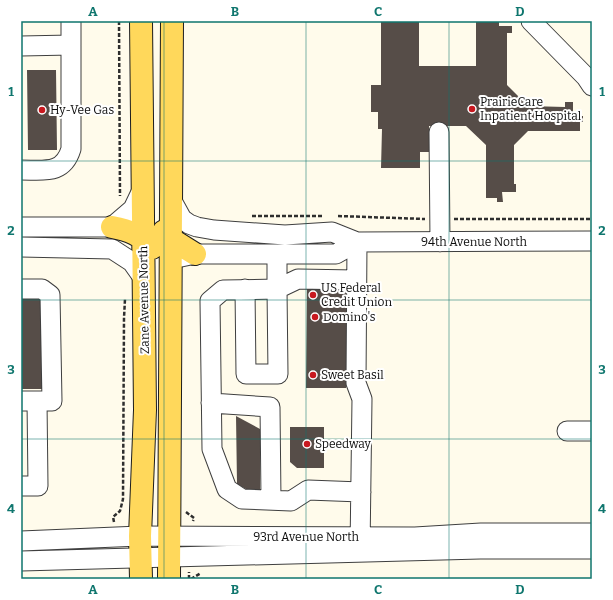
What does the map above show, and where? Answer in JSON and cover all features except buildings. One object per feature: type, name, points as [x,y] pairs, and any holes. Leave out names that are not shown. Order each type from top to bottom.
[{"type":"main road","name":"Zane Avenue North","points":[[141,21],[145,410],[140,536],[141,579]]},
{"type":"main road","points":[[146,21],[152,81],[156,200],[159,220],[165,232],[171,239],[195,254]]},
{"type":"main road","name":"Zane Avenue North","points":[[169,579],[172,21]]},
{"type":"main road","points":[[112,227],[134,233],[144,239],[152,249],[157,261],[160,289],[159,343],[169,395]]},
{"type":"street","points":[[21,170],[46,170],[60,167],[67,160],[71,149],[70,21]]},
{"type":"street","points":[[531,21],[586,77],[592,86]]},
{"type":"street","points":[[21,46],[70,45]]},
{"type":"street","points":[[439,132],[440,242]]},
{"type":"street","points":[[21,227],[112,227],[133,209],[143,187]]},
{"type":"street","points":[[171,199],[182,219],[197,227],[214,230],[285,235],[332,232],[357,242]]},
{"type":"street","name":"94th Avenue North","points":[[357,242],[592,241]]},
{"type":"street","points":[[170,265],[178,258],[195,254],[336,254],[357,242]]},
{"type":"street","points":[[357,242],[355,280],[356,383],[362,399],[360,545]]},
{"type":"street","points":[[21,247],[112,249],[132,262],[144,279]]},
{"type":"street","points":[[245,289],[246,374],[278,374],[277,255]]},
{"type":"street","points":[[355,280],[298,279],[278,289],[223,290],[210,300],[212,449],[227,489],[242,499],[291,500],[308,490],[361,492]]},
{"type":"street","points":[[21,289],[42,289],[50,295],[29,438],[29,464],[38,486],[21,486]]},
{"type":"street","points":[[211,403],[270,407],[271,500]]},
{"type":"street","points":[[567,430],[592,431]]},
{"type":"street","name":"93rd Avenue North","points":[[360,545],[415,537],[481,533],[592,533]]},
{"type":"street","name":"93rd Avenue North","points":[[21,541],[140,536],[169,547]]},
{"type":"street","name":"93rd Avenue North","points":[[21,561],[141,557],[169,547],[360,545],[480,549],[592,549]]},
{"type":"path","points":[[118,21],[122,186],[118,201]]},
{"type":"path","points":[[248,216],[326,216]]},
{"type":"path","points":[[334,216],[427,219]]},
{"type":"path","points":[[447,219],[592,219]]},
{"type":"path","points":[[114,522],[113,517],[120,511],[123,499],[125,297]]},
{"type":"place","name":"PrairieCare Inpatient Hospital","points":[[472,109]]},
{"type":"place","name":"Hy-Vee Gas","points":[[42,110]]},
{"type":"place","name":"US Federal Credit Union","points":[[313,295]]},
{"type":"place","name":"Domino's","points":[[315,317]]},
{"type":"place","name":"Sweet Basil","points":[[313,375]]},
{"type":"place","name":"Speedway","points":[[307,444]]}]
